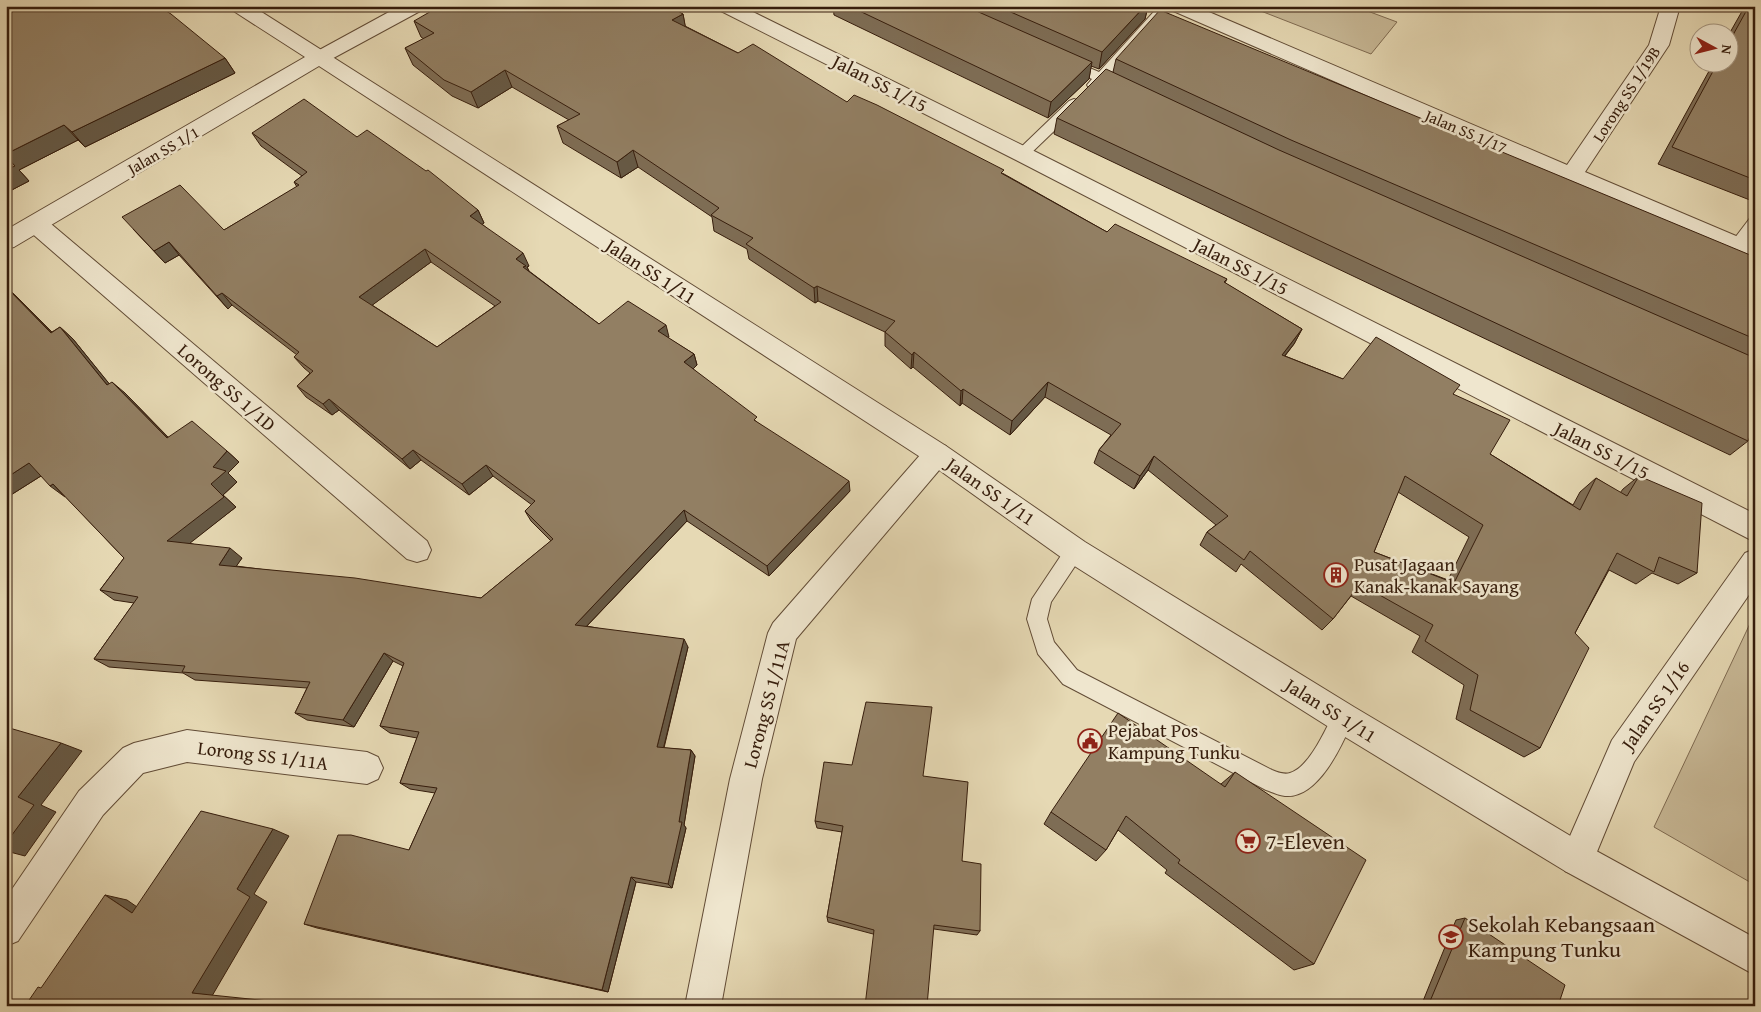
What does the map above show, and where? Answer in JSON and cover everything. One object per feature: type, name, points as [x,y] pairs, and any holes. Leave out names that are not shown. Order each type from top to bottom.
[{"type":"street","name":"Jalan SS 1/11","points":[[239,6],[937,454],[1075,551],[1343,718],[1577,859],[1755,957]]},
{"type":"street","name":"Jalan SS 1/1","points":[[6,241],[319,58],[415,6]]},
{"type":"street","name":"Jalan SS 1/15","points":[[726,6],[1022,154],[1745,523],[1755,530]]},
{"type":"street","name":"Jalan SS 1/17","points":[[1178,6],[1746,251]]},
{"type":"street","name":"Lorong SS 1/19B","points":[[1571,176],[1659,46],[1670,6]]},
{"type":"street","name":"Lorong SS 1/1D","points":[[36,224],[417,550]]},
{"type":"street","name":"Lorong SS 1/11A","points":[[703,1006],[746,779],[783,633],[937,454]]},
{"type":"street","name":"Jalan SS 1/16","points":[[1577,859],[1623,751],[1755,562]]},
{"type":"street","name":"Lorong SS 1/11A","points":[[6,929],[91,803],[134,759],[187,746],[366,768]]},
{"type":"lane","points":[[1022,154],[1101,77],[1166,6]]},
{"type":"lane","points":[[1057,58],[1137,94]]},
{"type":"lane","points":[[1746,251],[1755,222]]},
{"type":"lane","points":[[1075,551],[1042,599],[1037,620],[1045,648],[1070,677],[1266,779],[1288,785],[1304,780],[1316,766],[1343,718]]},
{"type":"shaded area","points":[[1248,6],[1354,6],[1397,22],[1371,54]]},
{"type":"shaded area","points":[[1755,613],[1755,885],[1654,827]]},
{"type":"building","points":[[6,6],[158,6],[171,14],[225,58],[72,132],[64,125],[6,154]]},
{"type":"building","points":[[440,6],[669,6],[683,14],[672,20],[738,53],[753,44],[847,102],[854,95],[877,105],[1004,170],[1001,173],[1107,232],[1115,224],[1227,279],[1224,282],[1302,329],[1282,355],[1343,379],[1376,337],[1460,385],[1453,394],[1510,420],[1490,454],[1580,510],[1596,478],[1627,496],[1639,476],[1702,503],[1697,573],[1659,557],[1654,572],[1617,553],[1575,633],[1589,648],[1540,748],[1470,710],[1478,675],[1425,641],[1433,625],[1360,584],[1333,619],[1250,551],[1244,560],[1207,532],[1228,516],[1154,456],[1140,476],[1099,450],[1121,424],[1048,382],[1012,421],[963,389],[961,391],[914,352],[912,355],[885,332],[895,321],[817,286],[814,288],[746,244],[753,238],[711,215],[719,208],[633,150],[617,162],[557,126],[580,114],[505,70],[471,92],[444,80],[405,48],[434,33],[414,21]],"holes":[[[1405,476],[1483,525],[1454,583],[1374,552]]]},
{"type":"building","points":[[849,6],[965,6],[1092,62],[1051,102]]},
{"type":"building","points":[[997,6],[1145,6],[1102,52]]},
{"type":"building","points":[[1749,6],[1755,6],[1755,180],[1672,147],[1713,72],[1738,72],[1738,26]]},
{"type":"building","points":[[1160,10],[1755,257],[1755,339],[1291,140],[1116,59]]},
{"type":"building","points":[[1106,69],[1279,150],[1755,358],[1755,423],[1748,441],[1057,118]]},
{"type":"building","points":[[304,99],[357,137],[367,130],[426,171],[428,170],[478,210],[470,216],[523,253],[516,259],[526,266],[523,267],[599,324],[628,301],[666,325],[658,331],[694,354],[684,362],[757,417],[754,420],[849,481],[767,566],[684,510],[575,625],[684,639],[657,747],[691,750],[679,822],[682,822],[668,884],[631,877],[602,990],[304,924],[338,835],[351,835],[409,850],[437,788],[400,783],[419,732],[380,726],[404,663],[384,653],[343,720],[295,713],[310,682],[182,672],[185,666],[94,659],[138,597],[100,590],[124,558],[53,484],[50,486],[29,463],[6,478],[6,287],[51,333],[60,327],[107,385],[112,382],[167,438],[192,421],[227,451],[213,467],[226,471],[211,484],[224,497],[167,541],[230,548],[219,565],[355,578],[481,598],[553,539],[525,511],[535,501],[486,465],[462,484],[413,450],[402,459],[329,399],[323,404],[297,386],[313,371],[294,357],[299,352],[222,293],[217,296],[169,242],[154,251],[122,217],[180,185],[224,230],[299,185],[294,182],[307,172],[252,133]],"holes":[[[425,249],[501,302],[437,347],[359,297]]]},
{"type":"building","points":[[6,156],[15,166],[6,170]]},
{"type":"building","points":[[866,702],[932,707],[923,776],[968,782],[962,861],[981,864],[980,931],[934,925],[927,1006],[865,1006],[874,930],[827,917],[843,826],[815,821],[824,762],[852,765]]},
{"type":"building","points":[[1118,713],[1225,787],[1235,772],[1366,860],[1314,964],[1178,863],[1180,860],[1126,816],[1106,850],[1051,812]]},
{"type":"building","points":[[6,727],[61,743],[18,797],[34,805],[6,843]]},
{"type":"building","points":[[201,811],[273,829],[237,889],[250,897],[192,993],[317,1006],[25,1006],[38,987],[41,988],[105,895],[132,913]]},
{"type":"building","points":[[1465,918],[1565,985],[1558,1006],[1428,1006]]},
{"type":"place","name":"Pusat Jagaan Kanak-kanak Sayang","points":[[1336,575]]},
{"type":"place","name":"Pejabat Pos Kampung Tunku","points":[[1090,741]]},
{"type":"place","name":"7-Eleven","points":[[1248,841]]},
{"type":"place","name":"Sekolah Kebangsaan Kampung Tunku","points":[[1451,937]]}]
